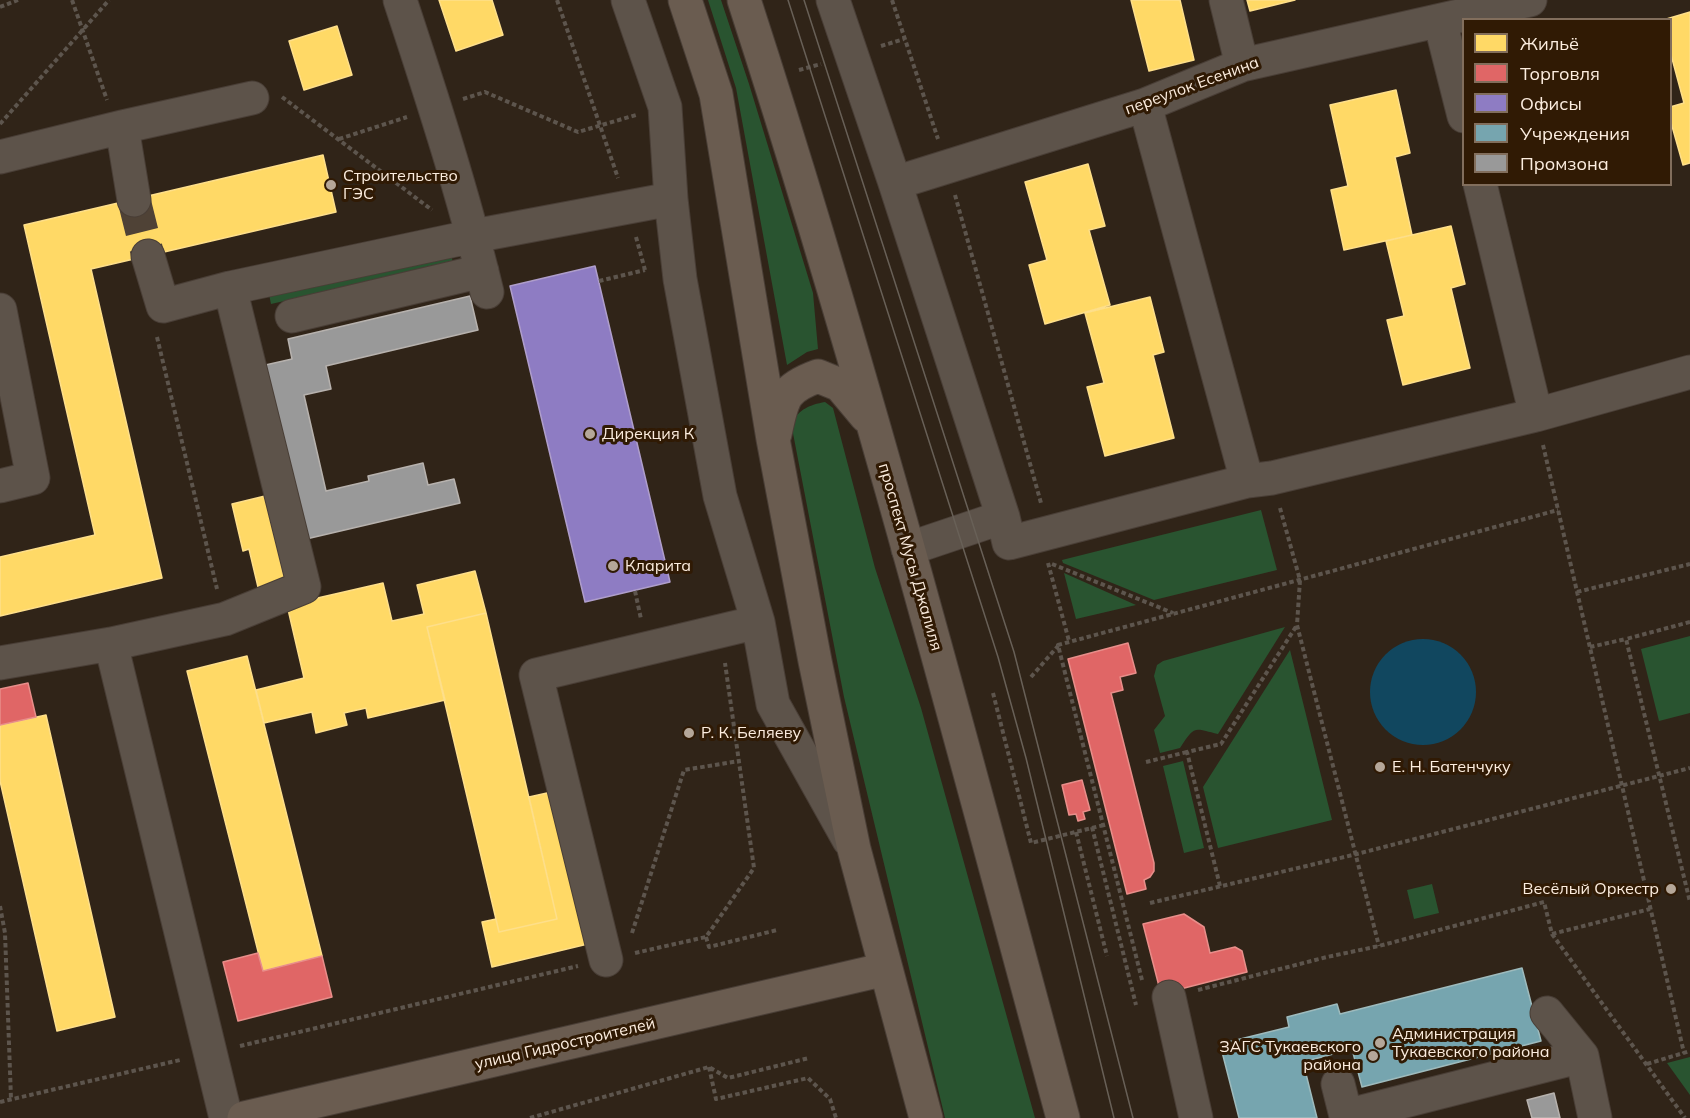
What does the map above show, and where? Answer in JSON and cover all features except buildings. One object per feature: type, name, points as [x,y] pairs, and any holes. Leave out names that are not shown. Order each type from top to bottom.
[{"type":"main road","points":[[685,0],[716,94],[773,440],[854,849],[924,1116]]},
{"type":"main road","name":"проспект Мусы Джалиля","points":[[744,0],[779,109],[874,428],[1063,1118]]},
{"type":"main road","points":[[773,440],[782,402],[797,384],[818,376],[840,385],[856,402],[874,428]]},
{"type":"main road","name":"улица Гидростроителей","points":[[244,1118],[886,969]]},
{"type":"street","points":[[292,316],[485,282],[436,108],[400,0]]},
{"type":"street","points":[[628,0],[665,107],[671,198],[680,279],[720,496],[758,622],[773,704],[854,849]]},
{"type":"street","points":[[833,0],[895,183],[1006,530]]},
{"type":"street","points":[[1226,0],[1242,65]]},
{"type":"street","name":"переулок Есенина","points":[[895,183],[1145,105],[1242,65],[1530,0]]},
{"type":"street","points":[[1440,21],[1462,108]]},
{"type":"street","points":[[0,157],[252,98]]},
{"type":"street","points":[[1145,105],[1259,480]]},
{"type":"street","points":[[122,127],[134,200]]},
{"type":"street","points":[[1480,186],[1536,415]]},
{"type":"street","points":[[148,256],[163,306],[230,288],[671,198]]},
{"type":"street","points":[[0,663],[111,644],[225,619],[308,586],[230,288]]},
{"type":"street","points":[[0,310],[33,478],[0,486]]},
{"type":"street","points":[[908,549],[1006,530],[1049,547],[1259,480],[1536,415],[1690,372]]},
{"type":"street","points":[[616,958],[536,675],[758,622]]},
{"type":"street","points":[[111,644],[226,1118]]},
{"type":"street","points":[[1159,1000],[1196,1118]]},
{"type":"street","points":[[1547,1013],[1582,1056],[1595,1118]]},
{"type":"street","points":[[1338,1084],[1346,1116],[1582,1056]]},
{"type":"path","points":[[0,7],[18,0]]},
{"type":"path","points":[[72,0],[105,94],[122,127]]},
{"type":"path","points":[[0,124],[109,0]]},
{"type":"path","points":[[557,0],[620,183]]},
{"type":"path","points":[[892,0],[948,168],[1049,547],[1069,641]]},
{"type":"path","points":[[796,71],[825,63]]},
{"type":"path","points":[[252,98],[277,93],[471,237]]},
{"type":"path","points":[[601,125],[638,114]]},
{"type":"path","points":[[633,226],[648,279]]},
{"type":"path","points":[[599,281],[645,270]]},
{"type":"path","points":[[163,306],[153,320],[225,619]]},
{"type":"path","points":[[1536,415],[1684,1053]]},
{"type":"path","points":[[1259,480],[1300,580],[1297,625],[1379,946]]},
{"type":"path","points":[[1030,677],[1058,645],[1069,641],[1558,510]]},
{"type":"path","points":[[1049,547],[1173,613]]},
{"type":"path","points":[[1577,592],[1690,564]]},
{"type":"path","points":[[1590,647],[1690,622]]},
{"type":"path","points":[[1146,762],[1221,744],[1297,625]]},
{"type":"path","points":[[0,1102],[706,937],[754,868],[720,630]]},
{"type":"path","points":[[1626,639],[1690,902]]},
{"type":"path","points":[[1058,645],[1104,825],[1159,1000]]},
{"type":"path","points":[[993,693],[1031,843],[1104,825]]},
{"type":"path","points":[[1187,752],[1220,886]]},
{"type":"path","points":[[616,958],[684,770],[739,761]]},
{"type":"path","points":[[1150,903],[1357,854],[1690,768]]},
{"type":"path","points":[[1092,827],[1137,1006],[1544,902],[1552,934],[1685,1118]]},
{"type":"path","points":[[1076,832],[1107,956]]},
{"type":"path","points":[[0,906],[5,933],[11,1099]]},
{"type":"path","points":[[1552,934],[1650,909]]},
{"type":"path","points":[[706,937],[709,947],[777,930]]},
{"type":"path","points":[[1647,1064],[1690,1051]]},
{"type":"path","points":[[530,1118],[709,1067],[728,1078],[809,1058]]},
{"type":"path","points":[[709,1067],[716,1100],[808,1077],[830,1099],[836,1118]]},
{"type":"green space","points":[[708,0],[721,0],[813,293],[818,349],[807,352],[787,365],[736,88]]},
{"type":"green space","points":[[451,253],[453,263],[271,304],[269,294]]},
{"type":"green space","points":[[825,402],[833,408],[875,568],[921,708],[1035,1118],[945,1118],[844,697],[791,423],[805,408]]},
{"type":"green space","points":[[1261,510],[1277,570],[1154,600],[1063,563],[1062,560]]},
{"type":"green space","points":[[1064,573],[1136,605],[1076,619]]},
{"type":"green space","points":[[1285,627],[1218,734],[1195,730],[1180,748],[1160,753],[1154,730],[1165,716],[1154,676],[1157,665],[1163,661]]},
{"type":"green space","points":[[1690,636],[1690,713],[1659,721],[1641,649]]},
{"type":"green space","points":[[1290,650],[1332,820],[1218,848],[1203,787]]},
{"type":"green space","points":[[1183,761],[1204,848],[1184,853],[1163,766]]},
{"type":"green space","points":[[1432,884],[1439,913],[1414,919],[1407,890]]},
{"type":"green space","points":[[1690,1057],[1690,1095],[1667,1063]]},
{"type":"water","points":[[1423,639],[1443,643],[1460,655],[1472,672],[1476,692],[1472,712],[1460,729],[1443,741],[1423,745],[1403,741],[1386,729],[1374,712],[1370,692],[1374,672],[1386,655],[1403,643]]},
{"type":"tunnel","points":[[134,200],[148,256]]},
{"type":"tram line","points":[[788,0],[998,657],[1026,758],[1114,1118]]},
{"type":"tram line","points":[[804,0],[1014,652],[1133,1118]]},
{"type":"place","name":"Строительство ГЭС","points":[[331,185]]},
{"type":"place","name":"Дирекция К","points":[[590,434]]},
{"type":"place","name":"Кларита","points":[[613,566]]},
{"type":"place","name":"Р. К. Беляеву","points":[[689,733]]},
{"type":"place","name":"Е. Н. Батенчуку","points":[[1380,767]]},
{"type":"place","name":"Весёлый Оркестр","points":[[1671,889]]},
{"type":"place","name":"Администрация Тукаевского района","points":[[1380,1043]]},
{"type":"place","name":"ЗАГС Тукаевского района","points":[[1373,1056]]}]
